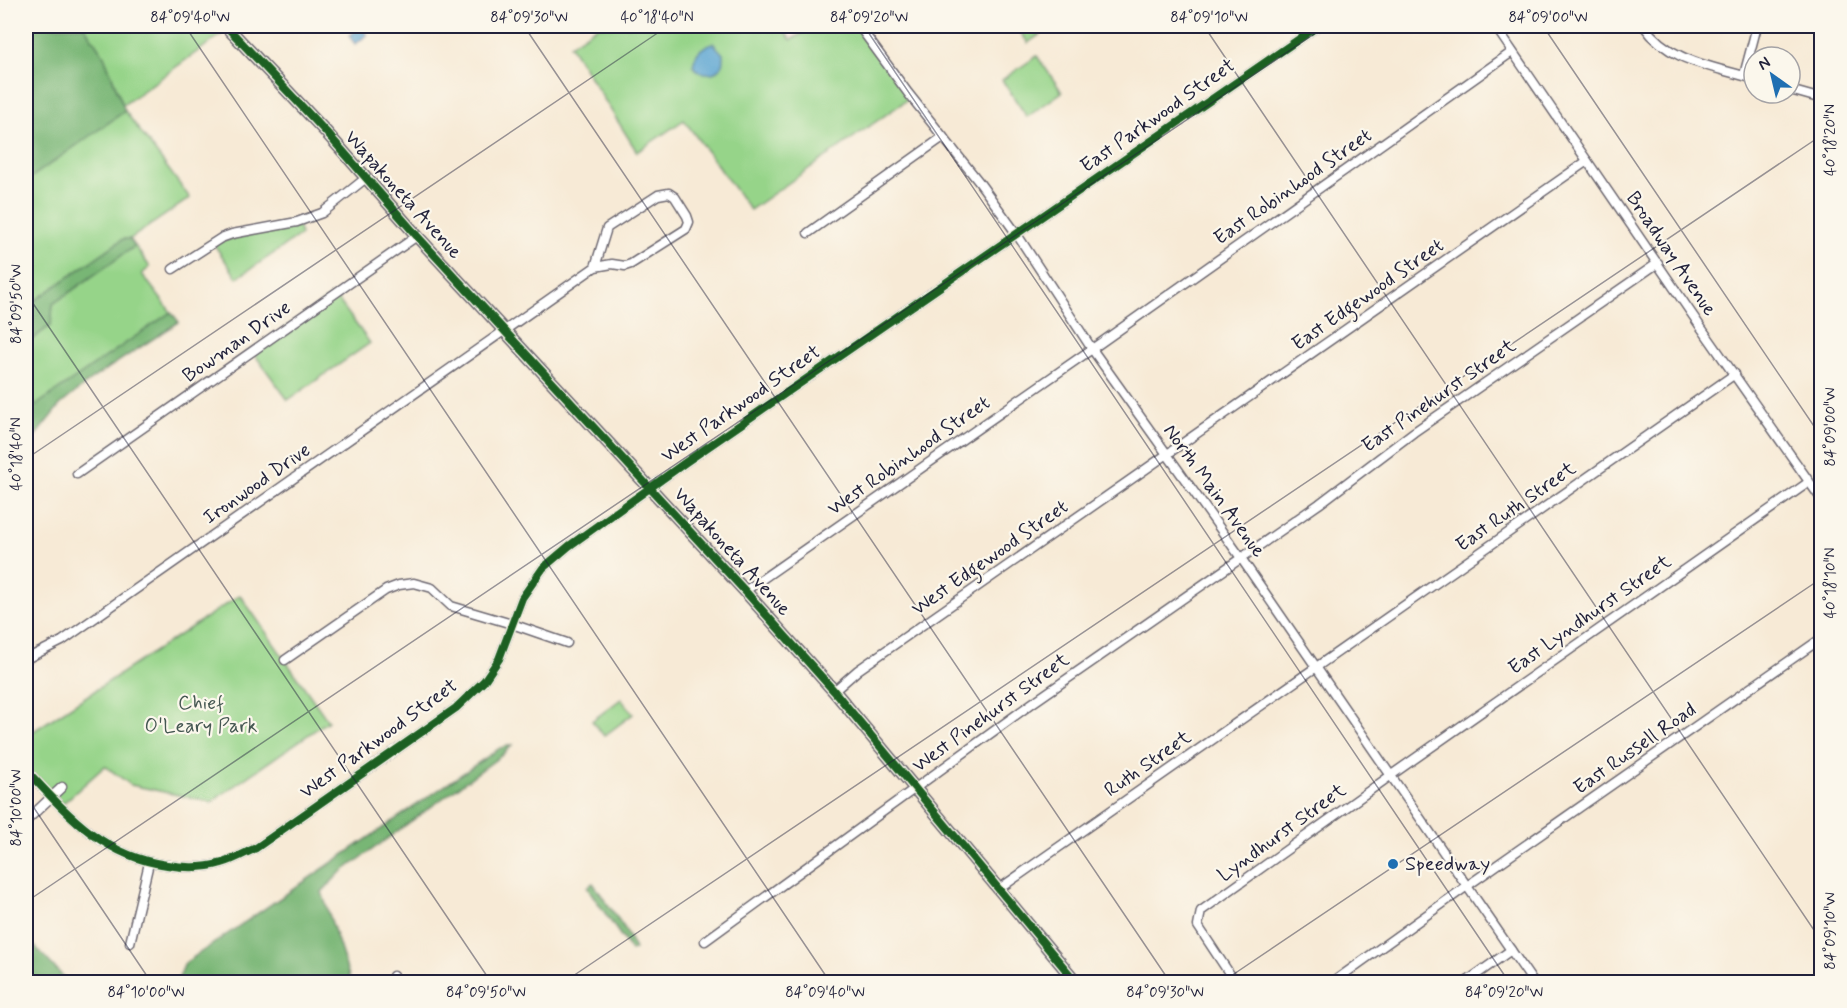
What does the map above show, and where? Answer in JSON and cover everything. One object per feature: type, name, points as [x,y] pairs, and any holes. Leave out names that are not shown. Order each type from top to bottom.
[{"type":"main road","name":"Wapakoneta Avenue","points":[[226,26],[326,132],[417,236],[650,487],[834,691],[1076,982]]},
{"type":"street","name":"North Main Avenue","points":[[859,26],[911,91],[1016,233],[1092,349],[1241,558],[1533,982]]},
{"type":"street","name":"East Parkwood Street","points":[[1016,233],[1318,26]]},
{"type":"street","name":"Broadway Avenue","points":[[1495,26],[1821,500]]},
{"type":"street","points":[[1644,26],[1668,50],[1684,58],[1742,74]]},
{"type":"street","points":[[1752,45],[1757,26]]},
{"type":"street","name":"East Robinhood Street","points":[[1092,349],[1512,52]]},
{"type":"street","points":[[1802,93],[1821,99]]},
{"type":"street","points":[[808,233],[943,137]]},
{"type":"street","name":"East Edgewood Street","points":[[1167,455],[1587,161]]},
{"type":"street","points":[[173,269],[221,238],[297,222],[322,213],[366,178]]},
{"type":"street","points":[[669,193],[675,197],[687,216],[689,222],[686,229],[631,264],[595,267],[607,228],[658,195],[669,193]]},
{"type":"street","name":"West Parkwood Street","points":[[26,770],[73,819],[94,836],[117,851],[149,863],[185,868],[222,863],[256,848],[456,708],[484,681],[499,659],[522,598],[543,568],[569,546],[650,487],[1016,233]]},
{"type":"street","name":"Bowman Drive","points":[[77,474],[417,236]]},
{"type":"street","name":"East Pinehurst Street","points":[[1241,558],[1319,504],[1414,432],[1658,263]]},
{"type":"street","name":"Ironwood Drive","points":[[26,660],[62,641],[595,267]]},
{"type":"street","name":"West Robinhood Street","points":[[745,591],[1092,349]]},
{"type":"street","name":"East Ruth Street","points":[[1315,666],[1735,374]]},
{"type":"street","name":"West Edgewood Street","points":[[834,691],[858,670],[1167,455]]},
{"type":"street","name":"East Lyndhurst Street","points":[[1390,776],[1809,482]]},
{"type":"street","name":"West Pinehurst Street","points":[[705,941],[1041,697],[1241,558]]},
{"type":"street","points":[[285,660],[386,590],[414,582],[432,588],[451,606],[567,643]]},
{"type":"street","name":"East Russell Road","points":[[1333,982],[1821,638]]},
{"type":"street","name":"Ruth Street","points":[[999,890],[1315,666]]},
{"type":"street","name":"Lyndhurst Street","points":[[1235,982],[1198,926],[1201,911],[1390,776]]},
{"type":"street","points":[[26,821],[62,787]]},
{"type":"street","points":[[130,943],[149,863]]},
{"type":"street","points":[[1466,982],[1511,950]]},
{"type":"green space","points":[[26,26],[84,26],[104,56],[125,111],[26,181]]},
{"type":"green space","points":[[84,26],[226,26],[229,29],[123,105],[104,56]]},
{"type":"green space","points":[[598,26],[781,26],[791,40],[814,26],[859,26],[911,97],[750,210],[684,120],[637,152],[570,45]]},
{"type":"green space","points":[[1016,26],[1052,26],[1028,43]]},
{"type":"green space","points":[[1037,56],[1062,92],[1027,117],[1002,80]]},
{"type":"green space","points":[[125,111],[190,198],[130,239],[123,239],[26,307],[26,181]]},
{"type":"green space","points":[[297,222],[301,235],[237,278],[213,243]]},
{"type":"green space","points":[[123,239],[130,239],[135,246],[53,304],[51,325],[26,344],[26,307]]},
{"type":"green space","points":[[135,246],[150,267],[142,274],[171,312],[35,406],[26,392],[26,344],[51,325],[53,304]]},
{"type":"green space","points":[[334,294],[370,343],[288,400],[252,351]]},
{"type":"green space","points":[[171,312],[179,322],[93,378],[60,405],[26,444],[26,392],[35,406]]},
{"type":"green space","name":"Chief O'Leary Park","points":[[240,595],[328,721],[211,802],[131,785],[105,766],[60,806],[26,770],[26,736]]},
{"type":"green space","points":[[621,699],[633,714],[604,736],[592,721]]},
{"type":"green space","points":[[512,745],[502,755],[339,874],[322,892],[351,982],[177,982],[185,963],[500,748]]},
{"type":"green space","points":[[593,883],[625,929],[635,949],[631,951],[587,887]]},
{"type":"green space","points":[[26,937],[68,982],[26,982]]},
{"type":"water","points":[[361,27],[367,35],[355,44],[349,36]]},
{"type":"water","points":[[713,43],[723,54],[722,63],[717,71],[704,73],[693,66],[695,57],[705,46]]},
{"type":"cycle path","points":[[226,26],[326,132],[417,236],[745,591],[834,691],[1076,982]]},
{"type":"cycle path","points":[[26,770],[88,831],[124,853],[174,866],[202,867],[226,862],[256,848],[456,708],[484,681],[499,659],[522,598],[543,568],[569,546],[686,462],[1318,26]]},
{"type":"place","name":"Speedway","points":[[1393,864]]}]
